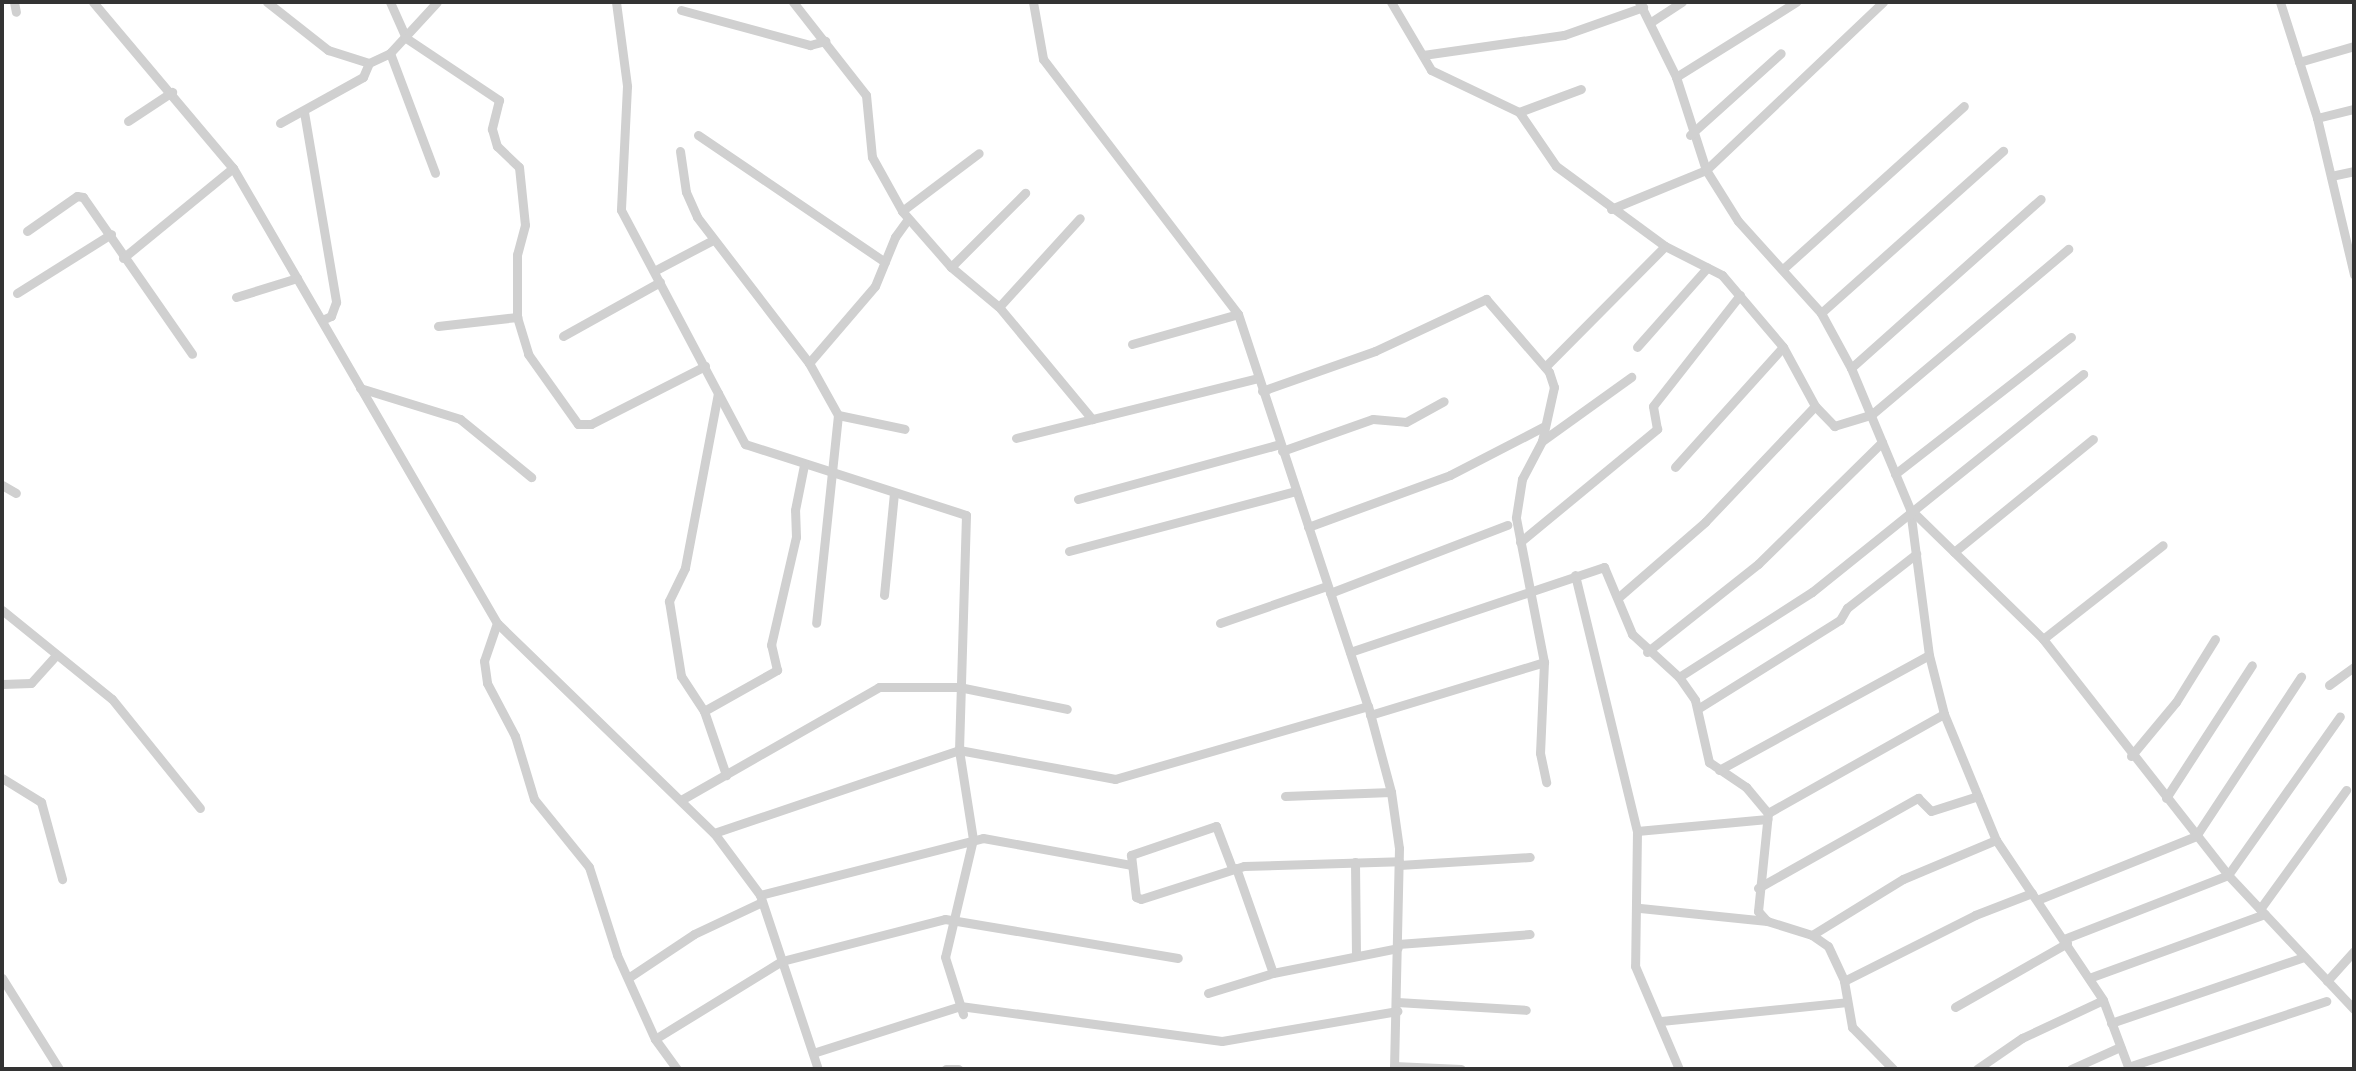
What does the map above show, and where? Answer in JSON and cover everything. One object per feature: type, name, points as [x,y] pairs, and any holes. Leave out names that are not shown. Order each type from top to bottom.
[{"type":"street","points":[[93,2],[233,168],[497,623],[714,833],[761,899],[816,1062]]},
{"type":"street","points":[[267,2],[328,50],[369,63]]},
{"type":"street","points":[[390,2],[406,38],[499,100],[492,129],[497,146],[519,167],[525,225],[517,255],[517,317],[528,354],[584,426],[705,366]]},
{"type":"street","points":[[280,123],[363,77],[369,63],[390,53],[437,2]]},
{"type":"street","points":[[616,2],[627,86],[621,210],[745,444],[833,476],[966,515],[959,750],[973,839],[945,957],[961,1010]]},
{"type":"street","points":[[793,2],[866,95],[872,157],[905,215],[951,267],[999,307],[1092,419]]},
{"type":"street","points":[[1033,2],[1043,59],[1238,314],[1369,710],[1391,792],[1399,863],[1394,1067],[1461,1069]]},
{"type":"street","points":[[1391,2],[1431,70],[1519,112],[1556,166],[1665,246],[1722,275],[1783,347],[1815,406],[1834,426],[1871,415],[2068,249]]},
{"type":"street","points":[[1651,22],[1682,2]]},
{"type":"street","points":[[1676,77],[1796,2]]},
{"type":"street","points":[[1611,209],[1706,170],[1883,2]]},
{"type":"street","points":[[2280,2],[2317,118],[2349,237],[2354,275]]},
{"type":"street","points":[[1423,55],[1564,35],[1641,5],[1676,77],[1690,135],[1706,170],[1738,221],[1784,268],[1821,313],[1851,368],[1910,509],[1929,655],[1944,714],[1996,840],[2103,1000],[2128,1068],[2326,1001]]},
{"type":"street","points":[[681,10],[810,45],[825,41]]},
{"type":"street","points":[[2299,62],[2354,46]]},
{"type":"street","points":[[390,53],[435,173]]},
{"type":"street","points":[[1690,135],[1781,53]]},
{"type":"street","points":[[1519,112],[1581,89]]},
{"type":"street","points":[[128,121],[172,92]]},
{"type":"street","points":[[1784,268],[1964,106]]},
{"type":"street","points":[[2317,118],[2354,109]]},
{"type":"street","points":[[304,112],[336,302],[331,316],[322,320]]},
{"type":"street","points":[[698,135],[885,262]]},
{"type":"street","points":[[680,151],[686,192],[711,241],[734,261],[809,363],[838,415],[816,623]]},
{"type":"street","points":[[1821,313],[2003,151]]},
{"type":"street","points":[[809,363],[875,286],[905,215],[979,153]]},
{"type":"street","points":[[123,258],[233,168]]},
{"type":"street","points":[[2331,176],[2354,171]]},
{"type":"street","points":[[951,267],[1025,193]]},
{"type":"street","points":[[27,231],[80,195],[111,234],[123,258],[192,354]]},
{"type":"street","points":[[1851,368],[2041,199]]},
{"type":"street","points":[[999,307],[1080,218]]},
{"type":"street","points":[[17,293],[111,234]]},
{"type":"street","points":[[654,271],[711,241]]},
{"type":"street","points":[[1545,367],[1665,246]]},
{"type":"street","points":[[1637,347],[1707,268]]},
{"type":"street","points":[[236,297],[297,278]]},
{"type":"street","points":[[563,336],[660,282]]},
{"type":"street","points":[[1520,542],[1657,429],[1653,406],[1740,295]]},
{"type":"street","points":[[1262,391],[1375,351],[1486,299],[1545,367],[1554,387],[1542,441],[1522,479],[1516,518],[1544,662],[1540,753],[1546,782]]},
{"type":"street","points":[[1132,344],[1238,314]]},
{"type":"street","points":[[438,326],[517,317]]},
{"type":"street","points":[[1895,474],[2071,337]]},
{"type":"street","points":[[1675,467],[1783,347]]},
{"type":"street","points":[[1679,677],[1812,592],[1910,509],[2083,374]]},
{"type":"street","points":[[1542,441],[1631,377]]},
{"type":"street","points":[[1016,438],[1258,378]]},
{"type":"street","points":[[360,388],[460,419],[531,477]]},
{"type":"street","points":[[718,393],[685,568],[669,601],[681,676],[704,711],[726,775]]},
{"type":"street","points":[[1078,499],[1281,448],[1373,419],[1406,422],[1444,401]]},
{"type":"street","points":[[1620,596],[1705,522],[1815,406]]},
{"type":"street","points":[[838,415],[905,429]]},
{"type":"street","points":[[1308,527],[1450,475],[1543,427]]},
{"type":"street","points":[[1954,552],[2093,439]]},
{"type":"street","points":[[1647,652],[1758,564],[1882,442]]},
{"type":"street","points":[[704,711],[777,670],[771,645],[796,537],[795,510],[804,465]]},
{"type":"street","points":[[2,485],[16,493]]},
{"type":"street","points":[[1069,551],[1296,491]]},
{"type":"street","points":[[884,595],[894,493]]},
{"type":"street","points":[[1910,509],[2043,639],[2131,756],[2228,875],[2354,1009]]},
{"type":"street","points":[[1220,623],[1329,589],[1507,525]]},
{"type":"street","points":[[2043,639],[2163,545]]},
{"type":"street","points":[[1699,708],[1840,620],[1847,608],[1916,554]]},
{"type":"street","points":[[1350,652],[1604,567],[1620,596],[1632,634],[1647,652],[1679,677],[1699,708],[1704,754],[1719,770],[1746,787],[1768,816],[1758,888],[1758,911],[1767,921]]},
{"type":"street","points":[[1575,575],[1637,831],[1640,908],[1635,966],[1679,1069]]},
{"type":"street","points":[[2,610],[55,656],[112,699],[200,808]]},
{"type":"street","points":[[497,623],[484,661],[487,683],[515,736],[534,799],[589,867],[628,978],[655,1039],[677,1069]]},
{"type":"street","points":[[2131,756],[2176,702],[2215,639]]},
{"type":"street","points":[[1719,770],[1929,655]]},
{"type":"street","points":[[2,684],[31,683],[55,656]]},
{"type":"street","points":[[714,833],[959,750],[1115,779],[1544,662]]},
{"type":"street","points":[[2166,798],[2252,665]]},
{"type":"street","points":[[2329,685],[2354,667]]},
{"type":"street","points":[[1844,981],[1975,915],[2196,836],[2301,677]]},
{"type":"street","points":[[681,800],[879,687],[959,687],[1067,709]]},
{"type":"street","points":[[1637,831],[1768,816],[1944,714]]},
{"type":"street","points":[[1955,1007],[2065,941],[2228,875],[2340,716]]},
{"type":"street","points":[[2,778],[41,802],[62,879]]},
{"type":"street","points":[[2089,978],[2263,912],[2346,790]]},
{"type":"street","points":[[1285,796],[1391,792]]},
{"type":"street","points":[[1758,888],[1918,798],[1931,811],[1978,796]]},
{"type":"street","points":[[1273,973],[1234,868],[1216,826],[1134,850],[1131,865],[1136,897],[1141,899],[1234,868],[1530,857]]},
{"type":"street","points":[[628,978],[694,934],[761,899],[973,839],[1131,865]]},
{"type":"street","points":[[1812,935],[1903,879],[1996,840]]},
{"type":"street","points":[[1355,862],[1356,956]]},
{"type":"street","points":[[1640,908],[1767,921],[1812,935],[1828,946],[1844,981],[1852,1027],[1893,1069]]},
{"type":"street","points":[[655,1039],[782,961],[945,919],[1178,958]]},
{"type":"street","points":[[1208,993],[1273,973],[1398,946],[1530,934]]},
{"type":"street","points":[[2327,981],[2354,951]]},
{"type":"street","points":[[2111,1023],[2304,957]]},
{"type":"street","points":[[2,978],[59,1069]]},
{"type":"street","points":[[1977,1069],[2022,1038],[2103,1000]]},
{"type":"street","points":[[1661,1021],[1847,1002]]},
{"type":"street","points":[[806,1069],[816,1062],[961,1010],[1222,1041],[1397,1006],[1526,1010]]},
{"type":"street","points":[[2071,1069],[2120,1047]]},
{"type":"street","points":[[946,1069],[958,1069]]}]
